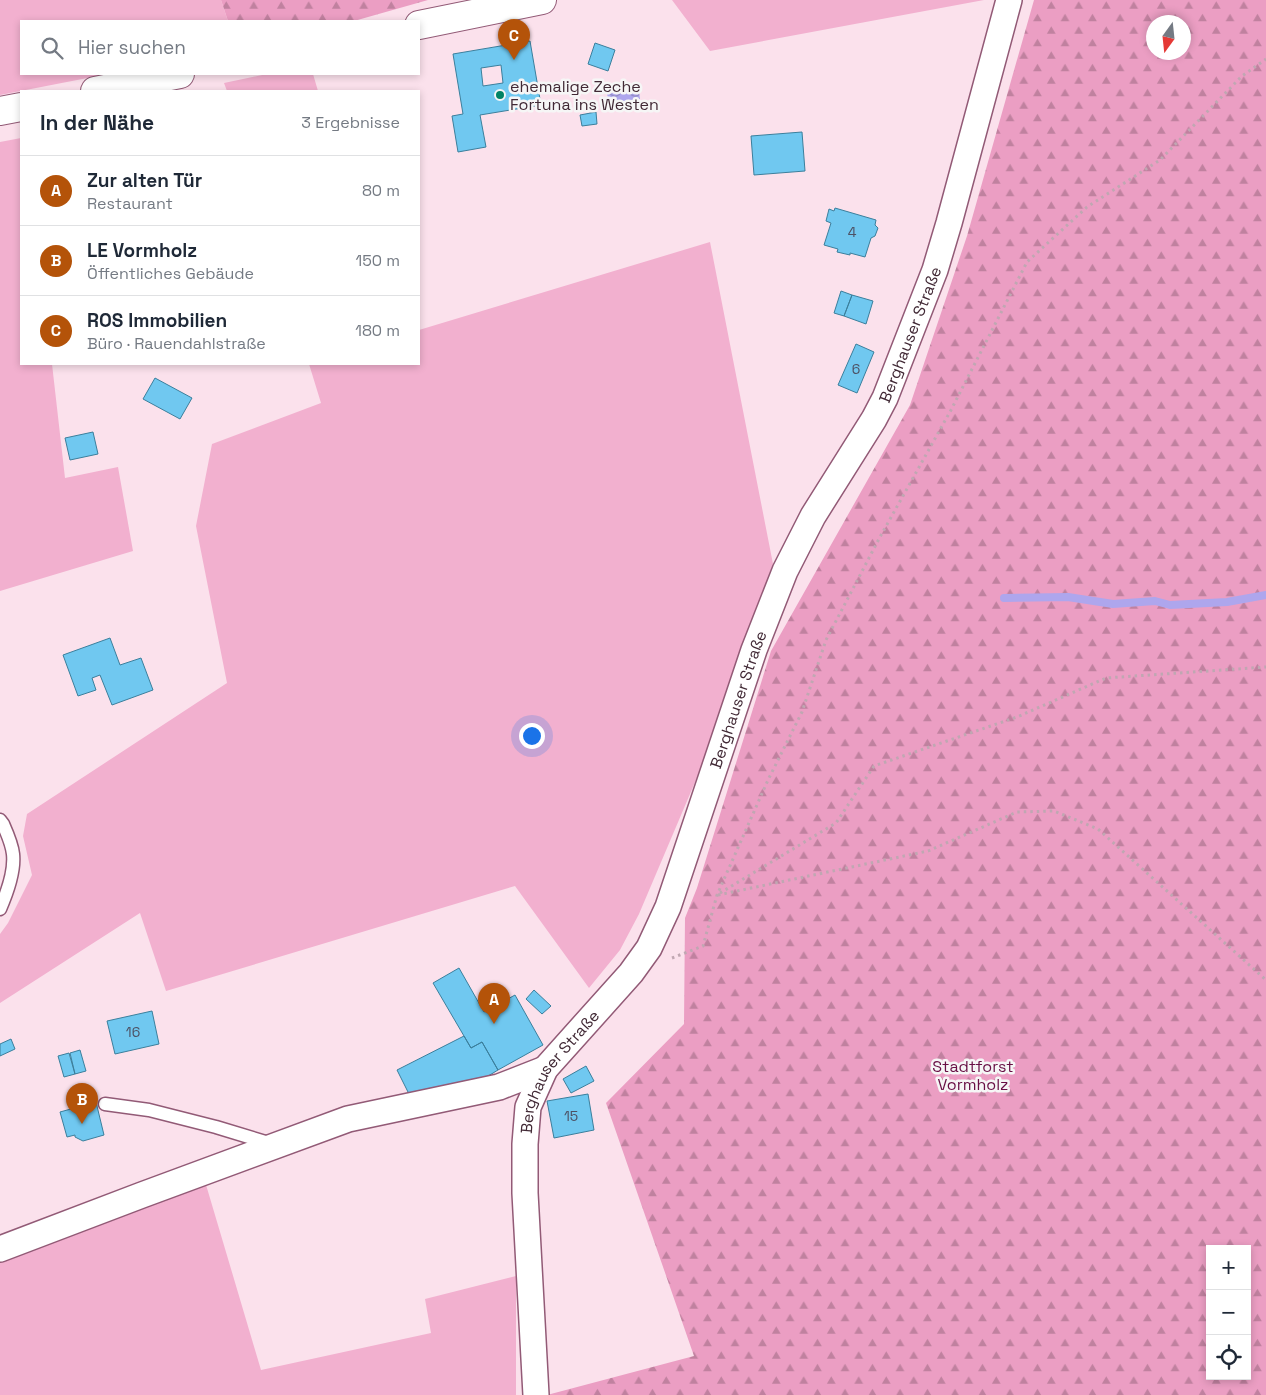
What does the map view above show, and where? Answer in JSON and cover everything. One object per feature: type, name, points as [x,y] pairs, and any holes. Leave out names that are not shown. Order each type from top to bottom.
[{"type":"street","points":[[420,25],[542,0]]},
{"type":"street","name":"Berghauser Straße","points":[[536,1395],[525,1193],[525,1144],[528,1107],[545,1069],[631,973],[649,948],[668,907],[754,650],[785,571],[813,516],[874,419],[885,398],[929,287],[949,223],[1009,0]]},
{"type":"street","points":[[101,90],[175,75]]},
{"type":"street","points":[[0,111],[20,106]]},
{"type":"street","points":[[0,1249],[142,1194],[348,1119],[499,1087],[545,1069]]},
{"type":"lane","points":[[0,820],[13,853],[13,866],[0,908]]},
{"type":"lane","points":[[105,1104],[149,1110],[276,1145]]},
{"type":"path","points":[[649,948],[660,962],[703,946],[717,895],[768,780],[802,712],[826,640],[880,537],[951,410],[1027,262],[1088,207],[1160,160],[1242,76],[1266,59]]},
{"type":"path","points":[[717,895],[836,823],[874,766],[1017,718],[1106,678],[1266,667]]},
{"type":"path","points":[[717,895],[928,851],[1017,812],[1054,811],[1098,829],[1266,980]]},
{"type":"shaded area","points":[[0,0],[221,0],[228,20],[20,20],[20,75],[103,75],[0,95]]},
{"type":"shaded area","points":[[672,0],[984,0],[710,51]]},
{"type":"shaded area","points":[[262,75],[313,75],[318,90],[227,90],[224,83]]},
{"type":"shaded area","points":[[20,138],[20,365],[52,365],[65,478],[118,467],[133,551],[0,591],[0,142]]},
{"type":"shaded area","points":[[710,242],[773,564],[704,761],[639,914],[620,950],[589,988],[515,886],[166,991],[140,913],[0,1003],[0,934],[8,923],[32,875],[23,836],[27,814],[227,683],[196,526],[212,444],[321,403],[309,365],[420,365],[420,330]]},
{"type":"shaded area","points":[[204,1178],[261,1370],[431,1333],[425,1299],[516,1276],[516,1395],[0,1395],[0,1259]]},
{"type":"green space","points":[[221,0],[428,0],[358,20],[228,20]]},
{"type":"green space","name":"Stadtforst Vormholz","points":[[1034,0],[1266,0],[1266,1395],[547,1395],[694,1356],[606,1103],[684,1024],[685,918],[697,888],[771,651],[910,405],[967,236]]},
{"type":"water","points":[[638,83],[640,99],[609,104],[606,88]]},
{"type":"building","name":"ehemalige Zeche Fortuna ins Westen","points":[[530,41],[541,105],[480,115],[486,147],[458,152],[452,116],[463,114],[453,54]],"holes":[[[501,65],[503,83],[483,86],[481,68]]]},
{"type":"building","points":[[595,43],[615,50],[608,71],[588,64]]},
{"type":"building","points":[[596,112],[597,124],[582,126],[580,115]]},
{"type":"building","points":[[802,132],[805,171],[754,175],[751,136]]},
{"type":"building","points":[[835,208],[876,220],[875,225],[878,228],[875,236],[871,238],[865,257],[837,252],[838,249],[824,245],[831,223],[826,221],[829,209],[834,211]]},
{"type":"building","points":[[841,291],[852,295],[844,316],[834,313]]},
{"type":"building","points":[[852,295],[873,301],[866,324],[844,316]]},
{"type":"building","points":[[856,344],[874,352],[857,393],[838,385]]},
{"type":"building","points":[[155,378],[192,398],[180,419],[143,399]]},
{"type":"building","points":[[93,432],[98,454],[70,460],[65,438]]},
{"type":"building","points":[[110,638],[120,665],[141,658],[153,690],[112,705],[100,675],[92,678],[96,690],[78,696],[63,655]]},
{"type":"building","points":[[459,968],[484,1012],[515,995],[543,1045],[498,1070],[482,1042],[471,1048],[433,983]]},
{"type":"building","points":[[534,990],[551,1006],[542,1014],[526,999]]},
{"type":"building","points":[[152,1011],[159,1044],[115,1054],[107,1021]]},
{"type":"building","points":[[464,1036],[471,1048],[482,1042],[498,1070],[475,1084],[411,1098],[397,1070]]},
{"type":"building","points":[[11,1039],[15,1049],[0,1056],[0,1044]]},
{"type":"building","points":[[80,1050],[86,1071],[75,1074],[70,1053]]},
{"type":"building","points":[[69,1053],[75,1074],[64,1077],[58,1056]]},
{"type":"building","points":[[586,1066],[594,1081],[571,1093],[563,1079]]},
{"type":"building","points":[[588,1094],[594,1130],[554,1138],[547,1101]]},
{"type":"building","points":[[96,1102],[104,1135],[83,1141],[75,1137],[75,1135],[67,1137],[60,1112]]},
{"type":"waterway","points":[[1004,598],[1068,597],[1113,604],[1155,601],[1170,605],[1227,602],[1266,595]]},
{"type":"place","name":"ROS Immobilien","points":[[514,60]]},
{"type":"place","name":"ehemalige Zeche Fortuna ins Westen","points":[[500,95]]},
{"type":"place","name":"Zur alten Tür","points":[[494,1024]]},
{"type":"place","name":"LE Vormholz","points":[[82,1124]]}]
